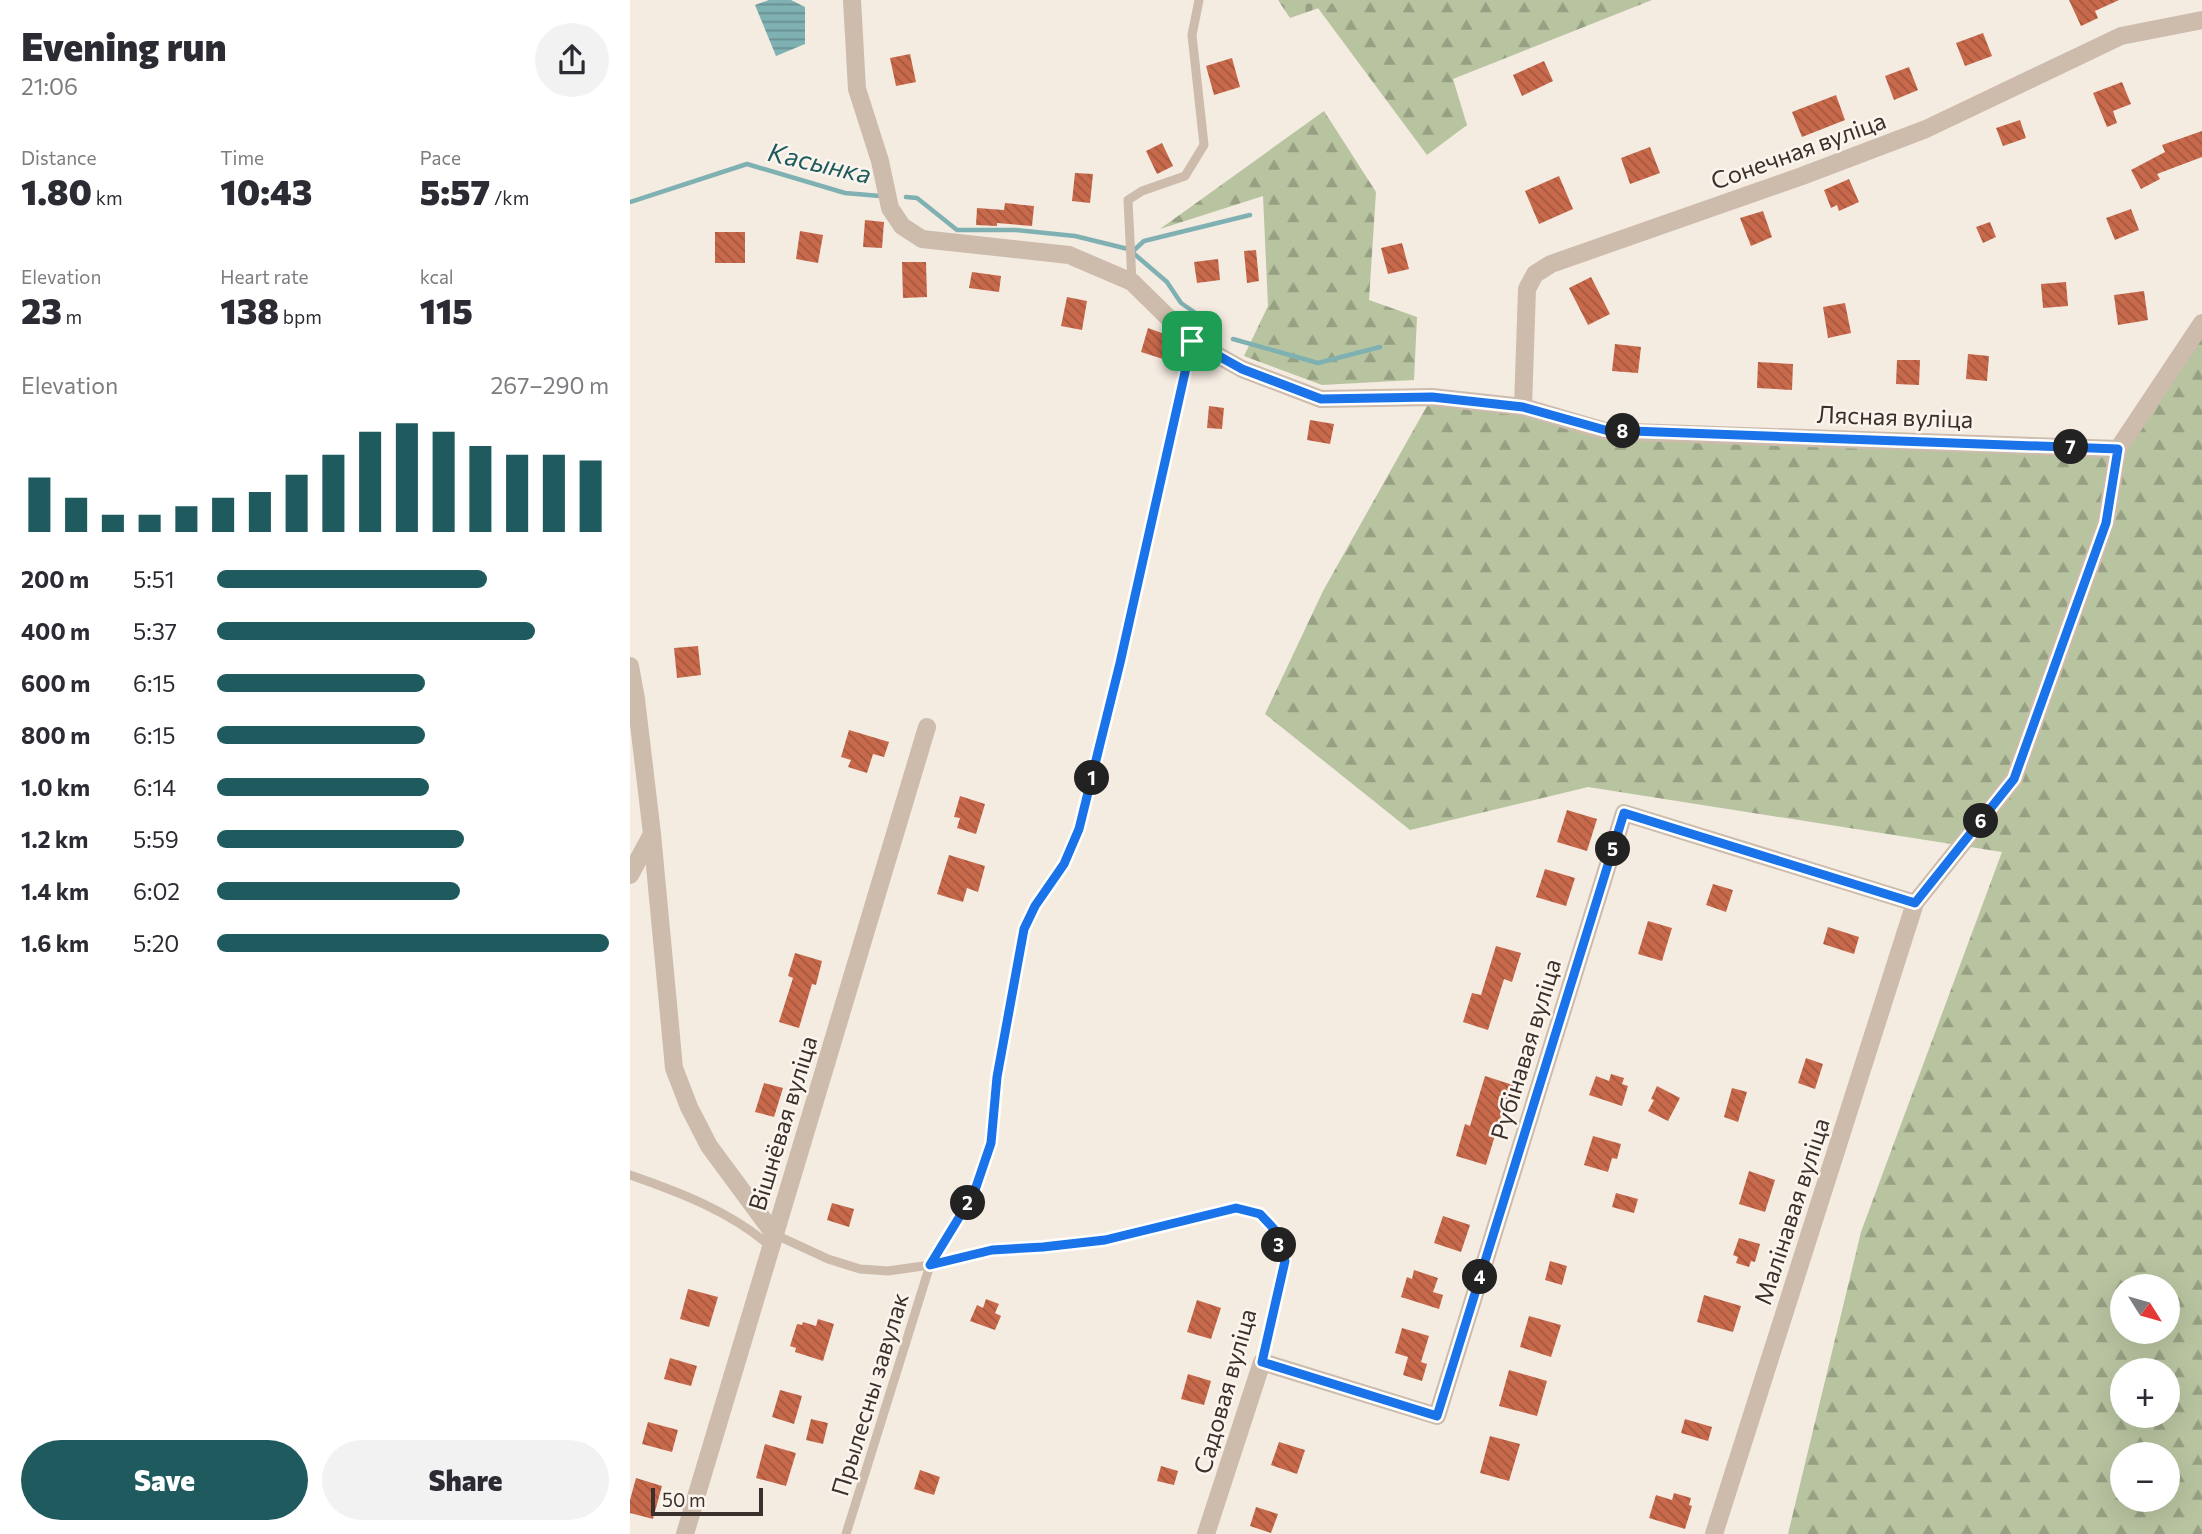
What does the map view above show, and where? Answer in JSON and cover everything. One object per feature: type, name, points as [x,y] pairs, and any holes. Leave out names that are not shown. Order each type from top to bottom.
[{"type":"street","points":[[852,0],[857,89],[880,161],[890,208],[902,226],[922,239],[1069,255],[1132,282]]},
{"type":"street","name":"Сонечная вуліца","points":[[1523,407],[1527,289],[1535,274],[1551,264],[1802,176],[1926,129],[2121,36],[2202,20]]},
{"type":"street","name":"Лясная вуліца","points":[[1132,282],[1192,341],[1242,369],[1321,399],[1432,397],[1523,407],[1605,430],[2118,449]]},
{"type":"street","points":[[1915,903],[2014,779],[2106,523],[2118,449],[2202,323]]},
{"type":"street","points":[[630,666],[652,834],[674,1068],[688,1107],[709,1146],[773,1240]]},
{"type":"street","name":"Вішнёвая вуліца","points":[[685,1534],[927,727]]},
{"type":"street","name":"Рубінавая вуліца","points":[[1262,1362],[1437,1416],[1624,813],[1915,903]]},
{"type":"street","points":[[630,875],[652,834]]},
{"type":"street","name":"Малінавая вуліца","points":[[1714,1534],[1915,903]]},
{"type":"street","name":"Садовая вуліца","points":[[1206,1534],[1262,1362]]},
{"type":"lane","points":[[1132,282],[1128,200],[1142,191],[1185,176],[1204,145],[1192,35],[1199,0]]},
{"type":"lane","points":[[630,1175],[728,1216],[773,1240],[860,1269],[888,1271],[930,1265]]},
{"type":"lane","name":"Садовая вуліца","points":[[930,1265],[992,1250],[1105,1240],[1236,1208],[1260,1214],[1274,1229],[1285,1261],[1262,1362]]},
{"type":"lane","name":"Прылесны завулак","points":[[846,1534],[930,1265]]},
{"type":"path","points":[[930,1265],[974,1193],[991,1143],[997,1077],[1024,929],[1035,906],[1064,864],[1079,829],[1120,663],[1192,341]]},
{"type":"green space","points":[[1278,0],[1342,0],[1290,18]]},
{"type":"green space","points":[[1312,0],[1652,0],[1453,79],[1467,125],[1427,155]]},
{"type":"green space","points":[[1324,111],[1376,192],[1369,300],[1417,317],[1414,380],[1322,385],[1244,356],[1268,306],[1263,196],[1160,229]]},
{"type":"green space","points":[[2202,323],[2202,1534],[1788,1534],[1861,1232],[2002,852],[1588,787],[1410,830],[1265,714],[1323,591],[1432,397],[1606,431],[2118,449]]},
{"type":"water","points":[[769,0],[791,0],[805,7],[805,44],[776,56],[755,5]]},
{"type":"building","points":[[2069,0],[2119,0],[2095,11],[2098,18],[2081,26]]},
{"type":"building","points":[[1983,33],[1992,56],[1965,66],[1956,43]]},
{"type":"building","points":[[910,54],[916,82],[896,86],[890,58]]},
{"type":"building","points":[[1232,58],[1240,87],[1214,95],[1206,66]]},
{"type":"building","points":[[1544,61],[1553,81],[1522,96],[1513,75]]},
{"type":"building","points":[[1909,67],[1918,90],[1894,100],[1885,76]]},
{"type":"building","points":[[2122,82],[2131,104],[2113,111],[2117,123],[2107,127],[2093,93]]},
{"type":"building","points":[[1836,95],[1845,120],[1802,137],[1792,112]]},
{"type":"building","points":[[2020,120],[2026,138],[2003,146],[1996,128]]},
{"type":"building","points":[[2202,131],[2202,157],[2157,174],[2160,179],[2141,189],[2131,170],[2165,152],[2162,145]]},
{"type":"building","points":[[1162,143],[1173,166],[1157,174],[1146,151]]},
{"type":"building","points":[[1650,147],[1660,173],[1630,184],[1621,158]]},
{"type":"building","points":[[1075,173],[1093,174],[1090,203],[1072,201]]},
{"type":"building","points":[[1559,176],[1573,209],[1539,224],[1525,191]]},
{"type":"building","points":[[1849,179],[1859,202],[1839,211],[1837,205],[1831,208],[1824,190]]},
{"type":"building","points":[[1005,203],[1034,206],[1032,226],[997,223],[997,226],[976,225],[977,208],[1004,210]]},
{"type":"building","points":[[2131,209],[2139,230],[2115,240],[2106,218]]},
{"type":"building","points":[[1763,211],[1772,237],[1751,246],[1740,218]]},
{"type":"building","points":[[865,220],[884,222],[882,248],[863,247]]},
{"type":"building","points":[[1990,222],[1996,237],[1983,243],[1976,227]]},
{"type":"building","points":[[800,231],[823,235],[818,263],[796,259]]},
{"type":"building","points":[[715,232],[745,232],[745,263],[715,263]]},
{"type":"building","points":[[1402,243],[1409,269],[1388,274],[1381,248]]},
{"type":"building","points":[[1256,250],[1259,281],[1247,283],[1244,251]]},
{"type":"building","points":[[1218,259],[1220,280],[1197,283],[1194,262]]},
{"type":"building","points":[[902,262],[926,262],[927,297],[903,298]]},
{"type":"building","points":[[972,272],[1001,276],[999,292],[969,288]]},
{"type":"building","points":[[1591,277],[1610,314],[1588,325],[1569,288]]},
{"type":"building","points":[[2066,282],[2068,306],[2043,308],[2041,284]]},
{"type":"building","points":[[2144,291],[2148,320],[2118,325],[2114,295]]},
{"type":"building","points":[[1067,297],[1087,301],[1082,330],[1061,326]]},
{"type":"building","points":[[1845,303],[1851,333],[1828,338],[1823,307]]},
{"type":"building","points":[[1148,328],[1170,336],[1163,359],[1141,352]]},
{"type":"building","points":[[1615,344],[1641,347],[1638,373],[1612,371]]},
{"type":"building","points":[[1968,354],[1989,356],[1987,381],[1966,379]]},
{"type":"building","points":[[1897,360],[1920,360],[1919,385],[1896,384]]},
{"type":"building","points":[[1758,362],[1793,364],[1792,390],[1757,388]]},
{"type":"building","points":[[1209,406],[1224,408],[1222,429],[1207,428]]},
{"type":"building","points":[[1310,420],[1334,424],[1330,444],[1307,440]]},
{"type":"building","points":[[698,646],[701,675],[677,678],[674,648]]},
{"type":"building","points":[[849,730],[889,742],[884,757],[873,754],[867,773],[848,767],[851,760],[841,757]]},
{"type":"building","points":[[960,796],[985,804],[976,834],[957,828],[960,818],[954,817]]},
{"type":"building","points":[[1567,810],[1597,819],[1587,851],[1557,842]]},
{"type":"building","points":[[949,855],[985,866],[978,892],[967,888],[963,902],[937,894]]},
{"type":"building","points":[[1545,869],[1575,878],[1566,906],[1536,897]]},
{"type":"building","points":[[1713,884],[1733,890],[1726,912],[1706,905]]},
{"type":"building","points":[[1648,921],[1672,928],[1662,961],[1638,954]]},
{"type":"building","points":[[1828,927],[1859,937],[1854,954],[1823,944]]},
{"type":"building","points":[[1496,946],[1521,953],[1512,982],[1504,979],[1488,1030],[1463,1022],[1472,993],[1481,995]]},
{"type":"building","points":[[795,953],[822,961],[816,985],[812,984],[799,1028],[779,1022],[793,978],[788,976]]},
{"type":"building","points":[[1806,1058],[1823,1064],[1815,1089],[1798,1083]]},
{"type":"building","points":[[1611,1074],[1624,1078],[1622,1084],[1628,1086],[1622,1106],[1589,1095],[1596,1076],[1609,1081]]},
{"type":"building","points":[[1485,1076],[1513,1085],[1486,1165],[1456,1156],[1465,1124],[1470,1126]]},
{"type":"building","points":[[764,1083],[783,1088],[774,1117],[755,1112]]},
{"type":"building","points":[[1657,1086],[1680,1098],[1668,1121],[1648,1111]]},
{"type":"building","points":[[1732,1088],[1747,1092],[1738,1122],[1724,1117]]},
{"type":"building","points":[[1593,1136],[1621,1144],[1617,1159],[1612,1158],[1608,1172],[1584,1165]]},
{"type":"building","points":[[1749,1171],[1775,1180],[1765,1212],[1739,1204]]},
{"type":"building","points":[[1616,1193],[1638,1199],[1634,1213],[1612,1207]]},
{"type":"building","points":[[832,1203],[854,1209],[849,1227],[827,1220]]},
{"type":"building","points":[[1443,1216],[1470,1225],[1461,1252],[1434,1243]]},
{"type":"building","points":[[1739,1238],[1760,1244],[1755,1262],[1751,1261],[1749,1267],[1736,1263],[1738,1257],[1733,1255]]},
{"type":"building","points":[[1550,1261],[1567,1266],[1562,1285],[1545,1280]]},
{"type":"building","points":[[1414,1270],[1438,1278],[1433,1292],[1443,1295],[1439,1309],[1401,1297],[1407,1277],[1412,1279]]},
{"type":"building","points":[[688,1289],[718,1297],[709,1327],[680,1319]]},
{"type":"building","points":[[1704,1295],[1741,1306],[1733,1332],[1697,1322]]},
{"type":"building","points":[[986,1299],[999,1304],[995,1313],[1001,1316],[995,1330],[970,1321],[977,1305],[983,1308]]},
{"type":"building","points":[[1197,1300],[1221,1308],[1211,1339],[1187,1332]]},
{"type":"building","points":[[1529,1316],[1561,1325],[1551,1357],[1520,1347]]},
{"type":"building","points":[[818,1319],[834,1324],[823,1361],[795,1352],[796,1348],[790,1346],[797,1324],[802,1325],[803,1322],[816,1326]]},
{"type":"building","points":[[1402,1328],[1429,1336],[1421,1362],[1427,1364],[1422,1381],[1403,1375],[1408,1357],[1395,1353]]},
{"type":"building","points":[[670,1358],[697,1366],[691,1386],[664,1379]]},
{"type":"building","points":[[1509,1370],[1547,1381],[1537,1416],[1499,1406]]},
{"type":"building","points":[[1188,1374],[1211,1381],[1204,1405],[1181,1399]]},
{"type":"building","points":[[780,1390],[802,1396],[794,1424],[772,1417]]},
{"type":"building","points":[[811,1419],[828,1423],[823,1444],[806,1440]]},
{"type":"building","points":[[1685,1419],[1712,1427],[1708,1441],[1681,1433]]},
{"type":"building","points":[[648,1422],[678,1430],[672,1452],[642,1444]]},
{"type":"building","points":[[1490,1436],[1520,1444],[1509,1481],[1480,1473]]},
{"type":"building","points":[[1279,1442],[1305,1450],[1297,1474],[1271,1465]]},
{"type":"building","points":[[765,1444],[796,1453],[786,1486],[756,1478]]},
{"type":"building","points":[[1161,1466],[1178,1471],[1174,1485],[1157,1481]]},
{"type":"building","points":[[920,1470],[940,1477],[934,1495],[914,1489]]},
{"type":"building","points":[[636,1478],[662,1486],[653,1519],[630,1513],[630,1500]]},
{"type":"building","points":[[1674,1493],[1691,1498],[1689,1505],[1692,1506],[1685,1529],[1649,1518],[1656,1495],[1672,1500]]},
{"type":"building","points":[[1256,1507],[1278,1514],[1271,1533],[1250,1526]]},
{"type":"waterway","name":"Касынка","points":[[630,202],[747,164],[845,193],[880,196]]},
{"type":"waterway","name":"Касынка","points":[[906,197],[917,198],[957,230],[1015,230],[1075,236],[1128,249]]},
{"type":"waterway","name":"Касынка","points":[[1220,330],[1181,303],[1167,282],[1132,252],[1144,241],[1250,215]]},
{"type":"waterway","points":[[1233,339],[1318,363],[1380,347]]},
{"type":"route","points":[[1192,341],[1242,369],[1321,399],[1432,397],[1523,407],[1605,430],[2118,449],[2106,523],[2014,779],[1915,903],[1624,813],[1437,1416],[1262,1362],[1285,1261],[1274,1229],[1260,1214],[1236,1208],[1105,1240],[992,1250],[930,1265],[974,1193],[991,1143],[997,1077],[1024,929],[1035,906],[1064,864],[1079,829],[1120,663],[1192,341]]}]
